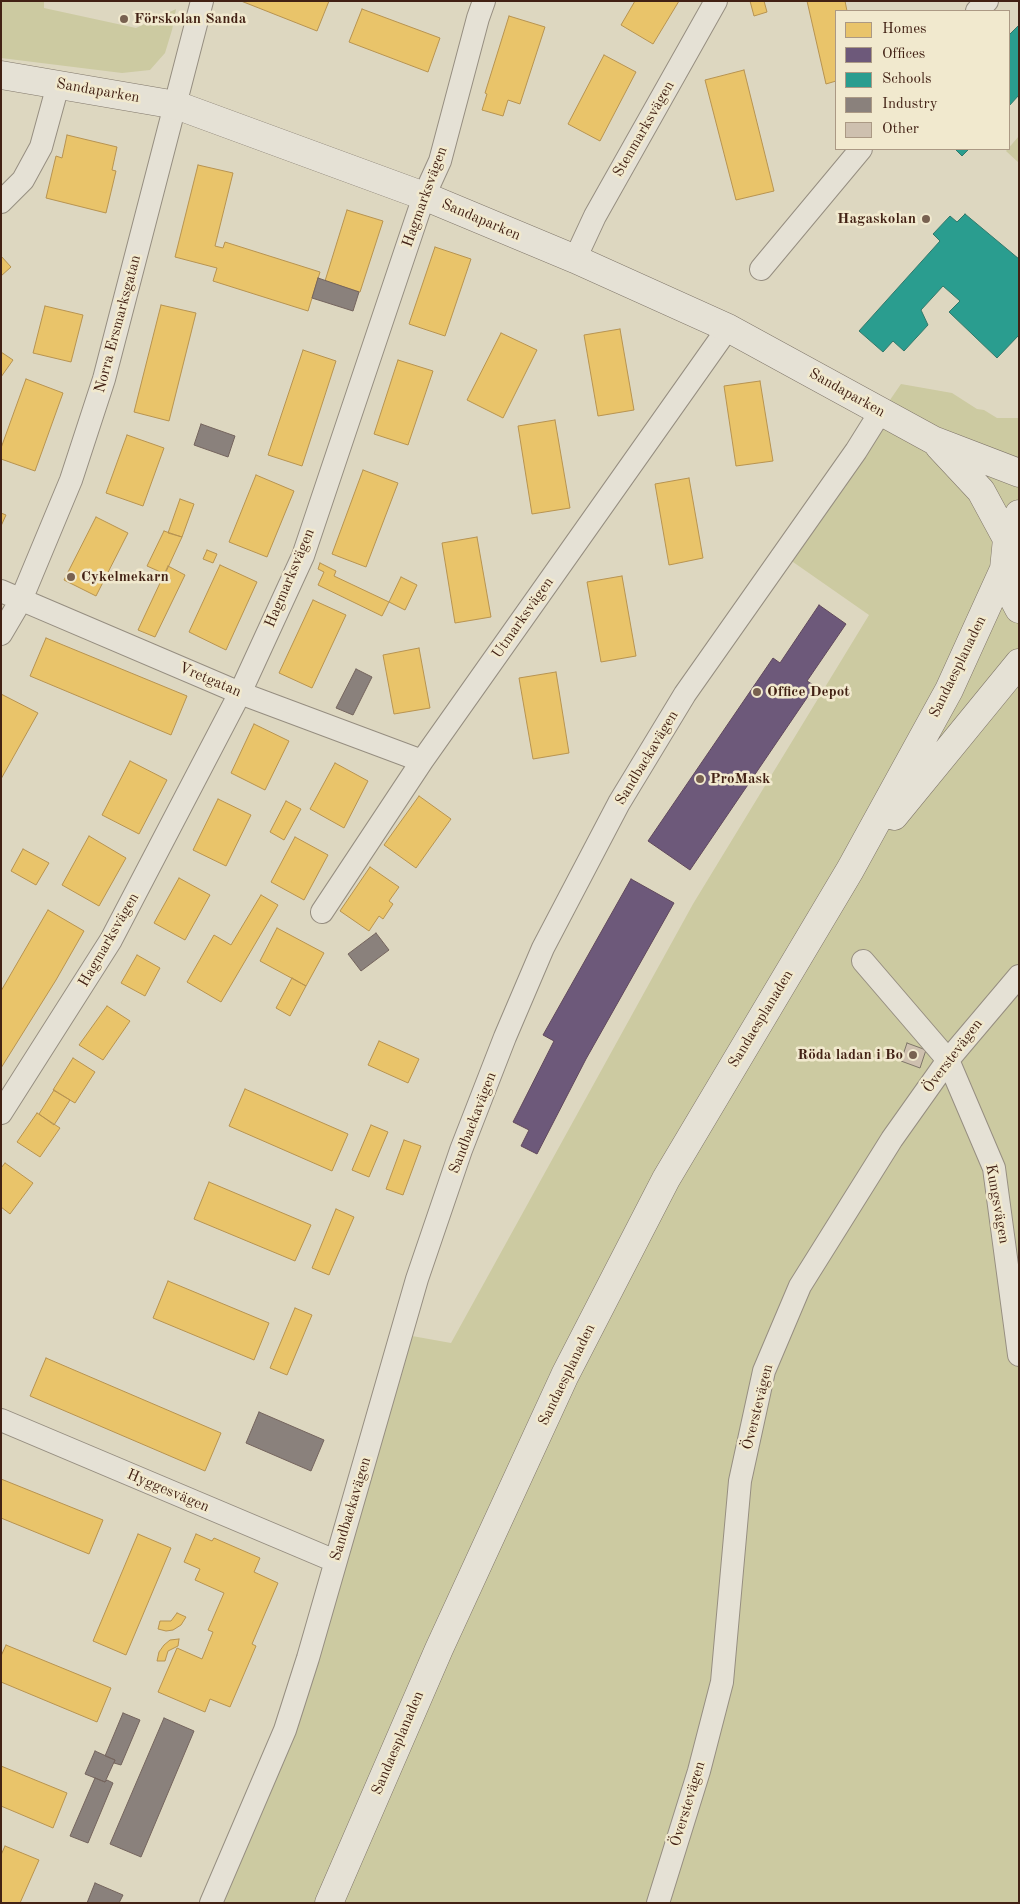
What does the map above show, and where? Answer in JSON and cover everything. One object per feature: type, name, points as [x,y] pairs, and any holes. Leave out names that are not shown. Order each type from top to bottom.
[{"type":"main road","name":"Sandaparken","points":[[1,75],[176,104],[424,196],[728,328],[933,440],[1019,473]]},
{"type":"main road","name":"Sandaparken","points":[[933,440],[982,491],[1007,539]]},
{"type":"main road","points":[[1019,514],[1007,539],[1004,568],[1010,594],[1019,609]]},
{"type":"main road","name":"Sandaesplanaden","points":[[329,1903],[439,1649],[565,1375],[666,1179],[850,870],[949,690],[1004,568]]},
{"type":"main road","name":"Sandaesplanaden","points":[[850,870],[1019,663]]},
{"type":"street","name":"Norra Ersmarksgatan","points":[[1,634],[11,596],[70,480],[104,379],[202,1]]},
{"type":"street","name":"Hagmarksvägen","points":[[1,1113],[111,940],[240,693],[303,556],[424,196],[440,161],[484,1]]},
{"type":"street","name":"Stenmarksvägen","points":[[575,260],[595,216],[716,1]]},
{"type":"street","points":[[978,10],[987,1]]},
{"type":"street","points":[[1,202],[23,180],[41,147],[58,85]]},
{"type":"street","points":[[761,269],[860,150]]},
{"type":"street","name":"Utmarksvägen","points":[[322,912],[422,761],[728,328]]},
{"type":"street","name":"Sandbackavägen","points":[[211,1903],[285,1730],[308,1658],[420,1270],[461,1150],[505,1037],[543,948],[619,803],[686,694],[856,451],[881,412]]},
{"type":"street","name":"Vretgatan","points":[[11,596],[240,693],[422,761]]},
{"type":"street","name":"Kungsvägen","points":[[863,961],[948,1060],[965,1104],[994,1168],[1019,1355]]},
{"type":"street","name":"Överstevägen","points":[[658,1903],[699,1771],[722,1682],[740,1481],[764,1371],[800,1286],[892,1139],[948,1060],[1019,976]]},
{"type":"street","name":"Hyggesvägen","points":[[1,1420],[335,1561]]},
{"type":"shaded area","points":[[1,1],[44,1],[44,8],[136,28],[176,9],[165,53],[150,70],[122,73],[1,58]]},
{"type":"shaded area","points":[[1019,136],[1019,163],[1006,151],[1010,150],[1010,146]]},
{"type":"shaded area","points":[[901,384],[952,393],[977,409],[984,410],[997,418],[1019,418],[1019,1903],[211,1903],[253,1807],[401,1334],[451,1343],[693,904],[869,615],[783,555]]},
{"type":"building: Homes","points":[[241,1],[329,1],[317,31]]},
{"type":"building: Homes","points":[[635,1],[679,1],[653,44],[621,25]]},
{"type":"building: Homes","points":[[750,1],[764,1],[767,12],[754,16]]},
{"type":"building: Homes","points":[[807,1],[845,1],[847,10],[835,10],[835,81],[826,84]]},
{"type":"building: Homes","points":[[362,9],[440,38],[428,72],[349,42]]},
{"type":"building: Homes","points":[[509,16],[545,27],[520,104],[508,100],[503,116],[482,110],[487,94],[485,93]]},
{"type":"building: Homes","points":[[604,55],[636,72],[600,141],[568,124]]},
{"type":"building: Homes","points":[[744,70],[774,191],[736,200],[705,80]]},
{"type":"building: Homes","points":[[67,135],[117,147],[112,170],[116,171],[106,213],[46,198],[56,156],[62,158]]},
{"type":"building: Homes","points":[[198,165],[233,173],[215,246],[223,248],[225,242],[320,272],[308,311],[213,281],[217,268],[175,257]]},
{"type":"building: Homes","points":[[347,210],[383,221],[360,292],[325,281]]},
{"type":"building: Homes","points":[[435,247],[471,259],[445,336],[409,324]]},
{"type":"building: Homes","points":[[1,256],[11,267],[1,276]]},
{"type":"building: Homes","points":[[161,305],[196,313],[169,421],[134,412]]},
{"type":"building: Homes","points":[[45,306],[83,315],[71,362],[33,353]]},
{"type":"building: Homes","points":[[620,329],[634,410],[598,416],[584,335]]},
{"type":"building: Homes","points":[[501,333],[537,350],[503,418],[467,400]]},
{"type":"building: Homes","points":[[303,350],[336,361],[302,466],[268,455]]},
{"type":"building: Homes","points":[[1,352],[13,360],[1,377]]},
{"type":"building: Homes","points":[[398,360],[433,371],[408,445],[374,434]]},
{"type":"building: Homes","points":[[26,379],[63,393],[35,471],[1,459],[1,448]]},
{"type":"building: Homes","points":[[760,381],[773,461],[736,466],[724,386]]},
{"type":"building: Homes","points":[[555,420],[570,508],[532,514],[518,426]]},
{"type":"building: Homes","points":[[127,435],[164,448],[143,506],[106,493]]},
{"type":"building: Homes","points":[[363,470],[398,483],[366,567],[332,554]]},
{"type":"building: Homes","points":[[256,475],[294,491],[267,557],[229,542]]},
{"type":"building: Homes","points":[[689,478],[703,558],[669,565],[655,484]]},
{"type":"building: Homes","points":[[180,499],[194,504],[182,537],[168,533]]},
{"type":"building: Homes","points":[[1,513],[6,515],[1,526]]},
{"type":"building: Homes","points":[[96,517],[128,533],[96,596],[64,580]]},
{"type":"building: Homes","points":[[164,531],[182,537],[165,574],[147,566]]},
{"type":"building: Homes","points":[[477,537],[491,617],[455,623],[442,543]]},
{"type":"building: Homes","points":[[207,550],[217,554],[213,563],[203,559]]},
{"type":"building: Homes","points":[[320,563],[336,571],[334,576],[389,602],[382,616],[318,585],[324,572],[318,569]]},
{"type":"building: Homes","points":[[220,565],[257,582],[226,650],[189,632]]},
{"type":"building: Homes","points":[[168,566],[185,575],[155,637],[138,630]]},
{"type":"building: Homes","points":[[622,576],[636,656],[601,662],[587,582]]},
{"type":"building: Homes","points":[[401,577],[417,585],[405,610],[389,602]]},
{"type":"building: Homes","points":[[313,600],[346,615],[312,688],[279,673]]},
{"type":"building: Homes","points":[[46,638],[187,696],[171,735],[30,676]]},
{"type":"building: Homes","points":[[419,648],[430,708],[394,714],[383,655]]},
{"type":"building: Homes","points":[[556,672],[569,753],[533,759],[519,678]]},
{"type":"building: Homes","points":[[1,694],[38,713],[1,779]]},
{"type":"building: Homes","points":[[254,724],[289,741],[265,790],[231,773]]},
{"type":"building: Homes","points":[[130,761],[167,780],[139,834],[102,815]]},
{"type":"building: Homes","points":[[335,763],[368,781],[344,828],[310,809]]},
{"type":"building: Homes","points":[[419,796],[451,819],[416,868],[384,845]]},
{"type":"building: Homes","points":[[218,799],[251,815],[226,866],[193,850]]},
{"type":"building: Homes","points":[[286,801],[301,809],[284,840],[270,832]]},
{"type":"building: Homes","points":[[89,836],[126,858],[99,906],[62,885]]},
{"type":"building: Homes","points":[[295,837],[328,855],[304,900],[271,882]]},
{"type":"building: Homes","points":[[23,849],[49,863],[36,885],[11,871]]},
{"type":"building: Homes","points":[[370,867],[399,887],[389,901],[393,904],[383,919],[379,916],[369,931],[340,911]]},
{"type":"building: Homes","points":[[179,878],[210,895],[185,940],[154,923]]},
{"type":"building: Homes","points":[[261,895],[278,905],[221,1002],[187,982],[214,935],[231,945]]},
{"type":"building: Homes","points":[[48,910],[84,931],[1,1068],[1,991]]},
{"type":"building: Homes","points":[[277,928],[324,953],[306,986],[260,961]]},
{"type":"building: Homes","points":[[137,955],[160,968],[145,996],[121,983]]},
{"type":"building: Homes","points":[[292,978],[306,986],[290,1016],[276,1008]]},
{"type":"building: Homes","points":[[107,1006],[130,1021],[103,1060],[79,1045]]},
{"type":"building: Homes","points":[[379,1041],[419,1059],[408,1083],[368,1065]]},
{"type":"building: Homes","points":[[73,1058],[95,1072],[75,1103],[53,1090]]},
{"type":"building: Homes","points":[[245,1089],[348,1134],[332,1171],[229,1126]]},
{"type":"building: Homes","points":[[54,1090],[70,1100],[54,1125],[39,1114]]},
{"type":"building: Homes","points":[[37,1113],[60,1128],[40,1157],[17,1142]]},
{"type":"building: Homes","points":[[371,1125],[388,1132],[369,1177],[352,1170]]},
{"type":"building: Homes","points":[[404,1140],[421,1146],[403,1195],[386,1189]]},
{"type":"building: Homes","points":[[5,1163],[33,1183],[10,1214],[1,1207],[1,1168]]},
{"type":"building: Homes","points":[[209,1182],[311,1225],[295,1261],[194,1219]]},
{"type":"building: Homes","points":[[336,1209],[354,1217],[329,1275],[312,1268]]},
{"type":"building: Homes","points":[[168,1281],[269,1323],[254,1360],[153,1318]]},
{"type":"building: Homes","points":[[295,1308],[312,1315],[287,1375],[270,1368]]},
{"type":"building: Homes","points":[[46,1358],[221,1433],[205,1471],[30,1396]]},
{"type":"building: Homes","points":[[1,1479],[103,1520],[89,1554],[1,1518]]},
{"type":"building: Homes","points":[[138,1534],[171,1548],[126,1655],[93,1641]]},
{"type":"building: Homes","points":[[196,1534],[212,1541],[214,1538],[260,1558],[254,1572],[278,1583],[252,1644],[256,1646],[230,1707],[210,1699],[205,1712],[158,1692],[177,1648],[202,1659],[213,1632],[208,1630],[224,1593],[195,1580],[200,1569],[184,1562]]},
{"type":"building: Homes","points":[[177,1613],[186,1617],[181,1625],[173,1630],[158,1629],[160,1621],[171,1621]]},
{"type":"building: Homes","points":[[179,1639],[178,1646],[168,1651],[165,1661],[157,1661],[159,1652],[164,1645],[170,1640]]},
{"type":"building: Homes","points":[[6,1645],[111,1688],[97,1722],[1,1682],[1,1656]]},
{"type":"building: Homes","points":[[1,1766],[67,1793],[53,1828],[1,1806]]},
{"type":"building: Homes","points":[[5,1846],[39,1860],[20,1903],[1,1903],[1,1855]]},
{"type":"building: Offices","points":[[819,605],[846,624],[807,681],[815,686],[690,870],[648,841],[773,658],[780,663]]},
{"type":"building: Offices","points":[[631,879],[674,903],[586,1059],[537,1154],[521,1146],[529,1130],[513,1122],[554,1041],[543,1035]]},
{"type":"building: Schools","points":[[1019,25],[1019,95],[1010,105],[1010,34]]},
{"type":"building: Schools","points":[[956,150],[968,150],[962,156]]},
{"type":"building: Schools","points":[[965,214],[1019,259],[1019,335],[997,358],[949,312],[960,301],[943,286],[921,310],[928,325],[904,351],[893,341],[883,352],[859,331],[940,241],[933,234],[950,216],[957,222]]},
{"type":"building: Industry","points":[[318,278],[359,292],[353,311],[312,298]]},
{"type":"building: Industry","points":[[201,424],[235,436],[228,457],[194,445]]},
{"type":"building: Industry","points":[[356,669],[372,677],[353,715],[336,708]]},
{"type":"building: Industry","points":[[376,933],[389,950],[361,971],[348,954]]},
{"type":"building: Industry","points":[[259,1412],[324,1440],[311,1471],[246,1443]]},
{"type":"building: Industry","points":[[123,1713],[140,1720],[121,1765],[114,1763],[115,1760],[105,1756]]},
{"type":"building: Industry","points":[[164,1718],[194,1731],[141,1857],[110,1844]]},
{"type":"building: Industry","points":[[95,1751],[115,1760],[105,1782],[85,1774]]},
{"type":"building: Industry","points":[[95,1778],[113,1783],[88,1843],[70,1836]]},
{"type":"building: Industry","points":[[95,1883],[123,1895],[119,1903],[87,1903]]},
{"type":"building: Other","name":"Röda ladan i Bo","points":[[907,1043],[926,1050],[920,1068],[901,1061]]},
{"type":"place","name":"Förskolan Sanda","points":[[124,19]]},
{"type":"place","name":"Hagaskolan","points":[[926,219]]},
{"type":"place","name":"Cykelmekarn","points":[[71,577]]},
{"type":"place","name":"Office Depot","points":[[757,692]]},
{"type":"place","name":"ProMask","points":[[700,779]]},
{"type":"place","name":"Röda ladan i Bo","points":[[913,1055]]}]
